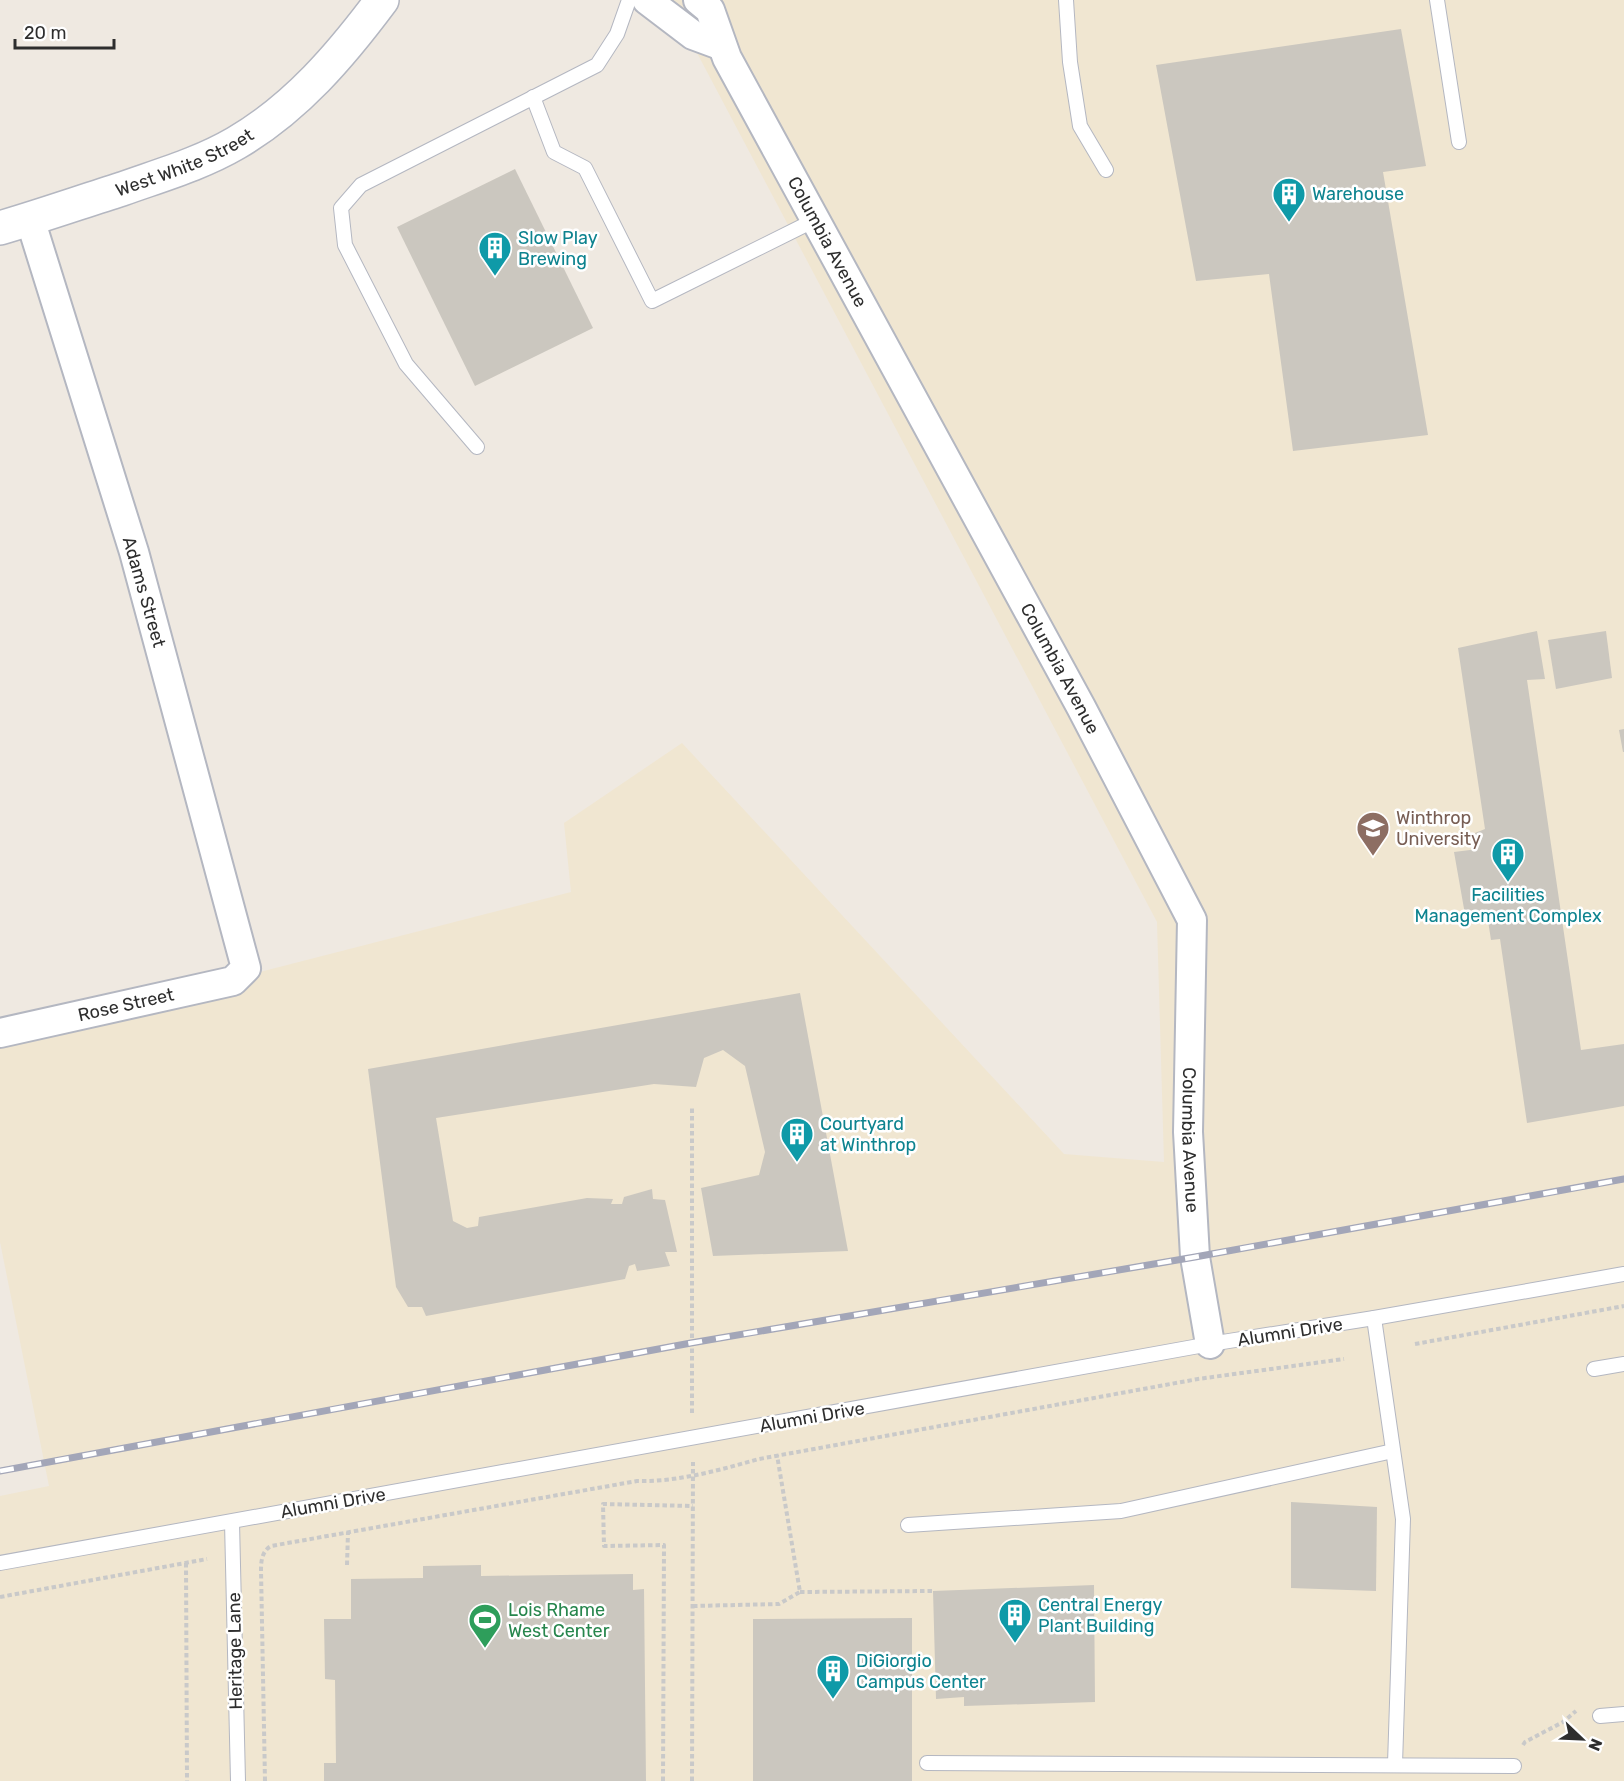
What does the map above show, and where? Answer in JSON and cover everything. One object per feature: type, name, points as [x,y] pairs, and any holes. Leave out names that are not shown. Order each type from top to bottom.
[{"type":"street","name":"West White Street","points":[[342,52],[368,0]]},
{"type":"street","name":"West White Street","points":[[15,223],[201,162],[238,142],[280,112],[342,52],[382,0]]},
{"type":"street","points":[[647,0],[693,35],[720,45]]},
{"type":"street","name":"Columbia Avenue","points":[[698,0],[710,10],[720,45],[1086,716],[1192,920],[1188,1132],[1195,1257],[1210,1344]]},
{"type":"street","name":"Adams Street","points":[[15,223],[134,552],[246,968]]},
{"type":"street","name":"Rose Street","points":[[0,1033],[233,981],[246,968]]},
{"type":"lane","points":[[477,447],[406,364],[345,245],[341,208],[361,185],[597,65],[617,34],[629,0]]},
{"type":"lane","points":[[1066,0],[1070,62],[1080,126],[1106,170]]},
{"type":"lane","points":[[1437,0],[1459,142]]},
{"type":"lane","points":[[533,97],[554,152],[585,168],[652,300],[815,220]]},
{"type":"lane","name":"Alumni Drive","points":[[0,1563],[1210,1344],[1624,1274]]},
{"type":"lane","points":[[1374,1318],[1403,1519],[1395,1764]]},
{"type":"lane","points":[[1594,1368],[1624,1364]]},
{"type":"lane","points":[[908,1525],[1121,1511],[1393,1451]]},
{"type":"lane","name":"Heritage Lane","points":[[232,1522],[238,1781]]},
{"type":"lane","points":[[1600,1716],[1624,1714]]},
{"type":"lane","points":[[927,1763],[1514,1766]]},
{"type":"path","points":[[692,1106],[692,1420]]},
{"type":"path","points":[[1415,1344],[1624,1306]]},
{"type":"path","points":[[265,1781],[261,1560],[266,1549],[271,1546],[637,1481],[658,1482],[723,1471],[777,1455],[1161,1385],[1344,1359]]},
{"type":"path","points":[[1161,1378],[1161,1385]]},
{"type":"path","points":[[777,1455],[800,1592]]},
{"type":"path","points":[[692,1781],[693,1462]]},
{"type":"path","points":[[663,1781],[664,1545],[604,1546],[603,1504],[693,1506]]},
{"type":"path","points":[[347,1566],[348,1532]]},
{"type":"path","points":[[0,1597],[207,1559]]},
{"type":"path","points":[[186,1563],[187,1781]]},
{"type":"path","points":[[693,1606],[779,1604],[800,1592],[933,1591]]},
{"type":"path","points":[[1514,1766],[1525,1742],[1563,1722],[1578,1710]]},
{"type":"shaded area","name":"Winthrop University","points":[[669,0],[1624,0],[1624,1781],[0,1781],[0,1496],[49,1486],[0,1242],[0,1039],[571,892],[564,823],[682,743],[1064,1154],[1164,1162],[1157,922]]},
{"type":"building","name":"Warehouse","points":[[1401,29],[1426,166],[1383,172],[1428,435],[1293,451],[1269,274],[1196,281],[1156,65]]},
{"type":"building","name":"Slow Play Brewing","points":[[515,169],[593,328],[475,386],[397,227]]},
{"type":"building","name":"Facilities Management Complex","points":[[1537,631],[1545,679],[1527,680],[1581,1050],[1624,1044],[1624,1106],[1527,1123],[1500,939],[1491,940],[1487,914],[1466,920],[1454,852],[1478,849],[1475,833],[1485,829],[1458,648]]},
{"type":"building","points":[[1606,631],[1612,678],[1556,689],[1548,640]]},
{"type":"building","points":[[1624,729],[1624,752],[1623,752],[1619,730]]},
{"type":"building","name":"Courtyard at Winthrop","points":[[800,993],[848,1251],[713,1256],[701,1188],[759,1175],[765,1152],[745,1066],[723,1050],[704,1058],[696,1087],[654,1084],[436,1118],[453,1221],[467,1228],[478,1226],[479,1217],[587,1198],[613,1199],[611,1204],[622,1204],[624,1197],[652,1189],[653,1199],[665,1200],[677,1252],[665,1252],[670,1266],[637,1271],[635,1264],[629,1266],[625,1279],[426,1316],[422,1307],[408,1307],[396,1287],[368,1069]]},
{"type":"building","points":[[1291,1502],[1377,1507],[1376,1591],[1291,1588]]},
{"type":"building","name":"Lois Rhame West Center","points":[[481,1565],[481,1576],[633,1574],[633,1590],[644,1589],[646,1781],[324,1781],[324,1763],[336,1763],[335,1680],[325,1679],[324,1619],[351,1619],[351,1579],[423,1578],[423,1566]]},
{"type":"building","name":"Central Energy Plant Building","points":[[1094,1585],[1095,1702],[964,1706],[964,1697],[936,1699],[933,1591]]},
{"type":"building","name":"DiGiorgio Campus Center","points":[[912,1618],[912,1781],[753,1781],[753,1619]]},
{"type":"railway","points":[[0,1471],[691,1343],[1195,1257],[1624,1179]]},
{"type":"place","name":"Warehouse","points":[[1289,223]]},
{"type":"place","name":"Slow Play Brewing","points":[[495,277]]},
{"type":"place","name":"Winthrop University","points":[[1373,857]]},
{"type":"place","name":"Facilities Management Complex","points":[[1508,883]]},
{"type":"place","name":"Courtyard at Winthrop","points":[[797,1163]]},
{"type":"place","name":"Central Energy Plant Building","points":[[1015,1644]]},
{"type":"place","name":"Lois Rhame West Center","points":[[485,1649]]},
{"type":"place","name":"DiGiorgio Campus Center","points":[[833,1700]]}]
